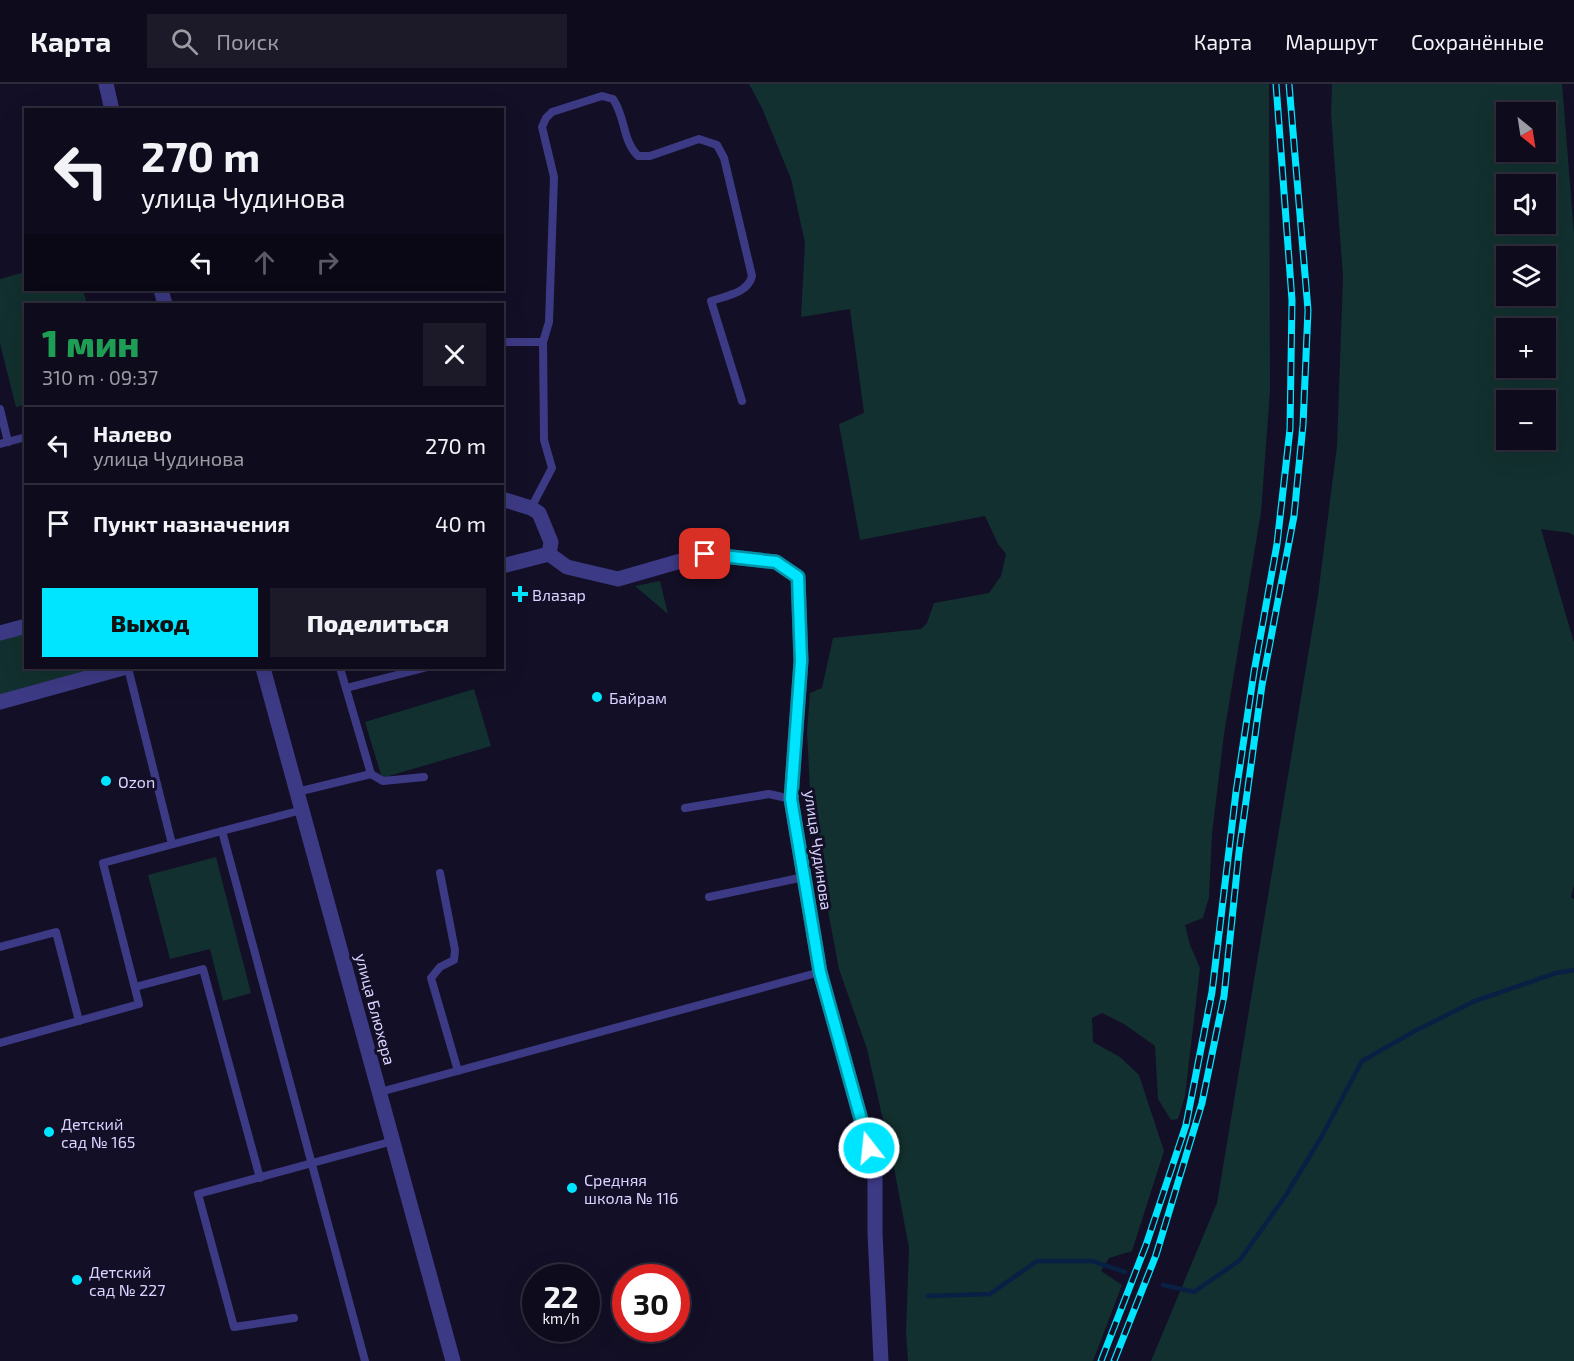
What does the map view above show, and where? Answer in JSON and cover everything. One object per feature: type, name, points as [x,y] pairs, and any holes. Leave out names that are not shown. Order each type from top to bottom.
[{"type":"street","points":[[106,84],[112,108]]},
{"type":"street","points":[[504,500],[531,508],[539,513],[551,543],[549,554],[504,565]]},
{"type":"street","name":"улица Чудинова","points":[[549,554],[567,567],[618,579],[705,554],[776,562],[798,577],[801,661],[791,799],[820,972],[875,1170],[874,1233],[881,1361]]},
{"type":"street","points":[[0,633],[24,627]]},
{"type":"street","points":[[0,702],[119,669]]},
{"type":"street","name":"улица Блюхера","points":[[263,669],[453,1361]]},
{"type":"lane","points":[[531,508],[552,468],[544,440],[543,342],[549,322],[554,177],[542,127],[552,112],[602,96],[613,99],[618,107],[630,148],[638,156],[650,156],[699,139],[717,145],[724,159],[752,276],[750,284],[743,290],[711,301],[742,401]]},
{"type":"lane","points":[[504,342],[543,342]]},
{"type":"lane","points":[[0,409],[4,443],[24,438]]},
{"type":"lane","points":[[128,669],[172,844]]},
{"type":"lane","points":[[340,669],[371,774],[383,781],[424,777]]},
{"type":"lane","points":[[346,688],[420,669]]},
{"type":"lane","points":[[297,792],[371,774]]},
{"type":"lane","points":[[685,808],[769,794],[791,799]]},
{"type":"lane","points":[[0,1043],[139,1004],[103,862],[302,810]]},
{"type":"lane","points":[[222,831],[365,1361]]},
{"type":"lane","points":[[440,873],[455,950],[454,960],[440,967],[431,978],[458,1071]]},
{"type":"lane","points":[[709,897],[804,877]]},
{"type":"lane","points":[[0,947],[56,932],[79,1021]]},
{"type":"lane","points":[[135,987],[203,969],[260,1178]]},
{"type":"lane","points":[[380,1092],[820,972]]},
{"type":"lane","points":[[294,1318],[234,1327],[198,1194],[393,1141]]},
{"type":"green space","points":[[749,84],[1269,84],[1270,391],[1261,512],[1224,734],[1212,834],[1209,897],[1203,918],[1185,925],[1190,945],[1200,968],[1185,1096],[1178,1119],[1171,1120],[1158,1099],[1155,1046],[1124,1024],[1102,1013],[1092,1018],[1093,1042],[1120,1057],[1139,1075],[1164,1151],[1132,1251],[1109,1258],[1101,1271],[1122,1285],[1093,1361],[908,1361],[906,1333],[909,1248],[867,1049],[839,969],[821,874],[810,789],[807,732],[810,693],[822,688],[833,638],[921,629],[927,623],[934,603],[989,593],[1001,576],[1006,554],[998,544],[985,516],[860,540],[839,424],[864,413],[850,309],[801,317],[805,243],[791,179],[762,108]]},
{"type":"green space","points":[[1332,84],[1562,84],[1574,233],[1574,536],[1570,533],[1541,529],[1574,643],[1574,885],[1571,897],[1574,899],[1574,1361],[1151,1361],[1217,1203],[1318,595],[1337,446],[1343,277],[1331,114]]},
{"type":"green space","points":[[24,272],[24,291],[83,291],[87,303],[24,303],[24,405],[16,407],[0,344],[0,279]]},
{"type":"green space","points":[[660,581],[668,614],[635,586]]},
{"type":"green space","points":[[24,630],[24,669],[107,669],[0,698],[0,637]]},
{"type":"green space","points":[[474,689],[491,746],[382,778],[365,722]]},
{"type":"green space","points":[[216,857],[251,993],[223,1001],[210,949],[170,959],[148,875]]},
{"type":"waterway","points":[[1163,1285],[1194,1292],[1240,1260],[1286,1195],[1322,1136],[1362,1061],[1475,1001],[1556,973],[1574,970]]},
{"type":"waterway","points":[[928,1296],[990,1294],[1037,1261],[1092,1261],[1125,1272]]},
{"type":"railway","points":[[1101,1361],[1146,1245],[1186,1125],[1212,992],[1236,792],[1254,672],[1277,544],[1290,429],[1292,300],[1276,84]]},
{"type":"railway","points":[[1114,1361],[1156,1255],[1202,1103],[1224,996],[1239,852],[1262,685],[1294,516],[1303,425],[1308,310],[1289,84]]},
{"type":"place","name":"Влазар","points":[[520,594]]},
{"type":"place","name":"Байрам","points":[[597,697]]},
{"type":"place","name":"Ozon","points":[[106,781]]},
{"type":"place","name":"Детский сад № 165","points":[[49,1132]]},
{"type":"place","name":"Средняя школа № 116","points":[[572,1188]]},
{"type":"place","name":"Детский сад № 227","points":[[77,1280]]},
{"type":"route","points":[[705,554],[776,562],[798,577],[801,661],[791,799],[820,972],[869,1148]]}]
